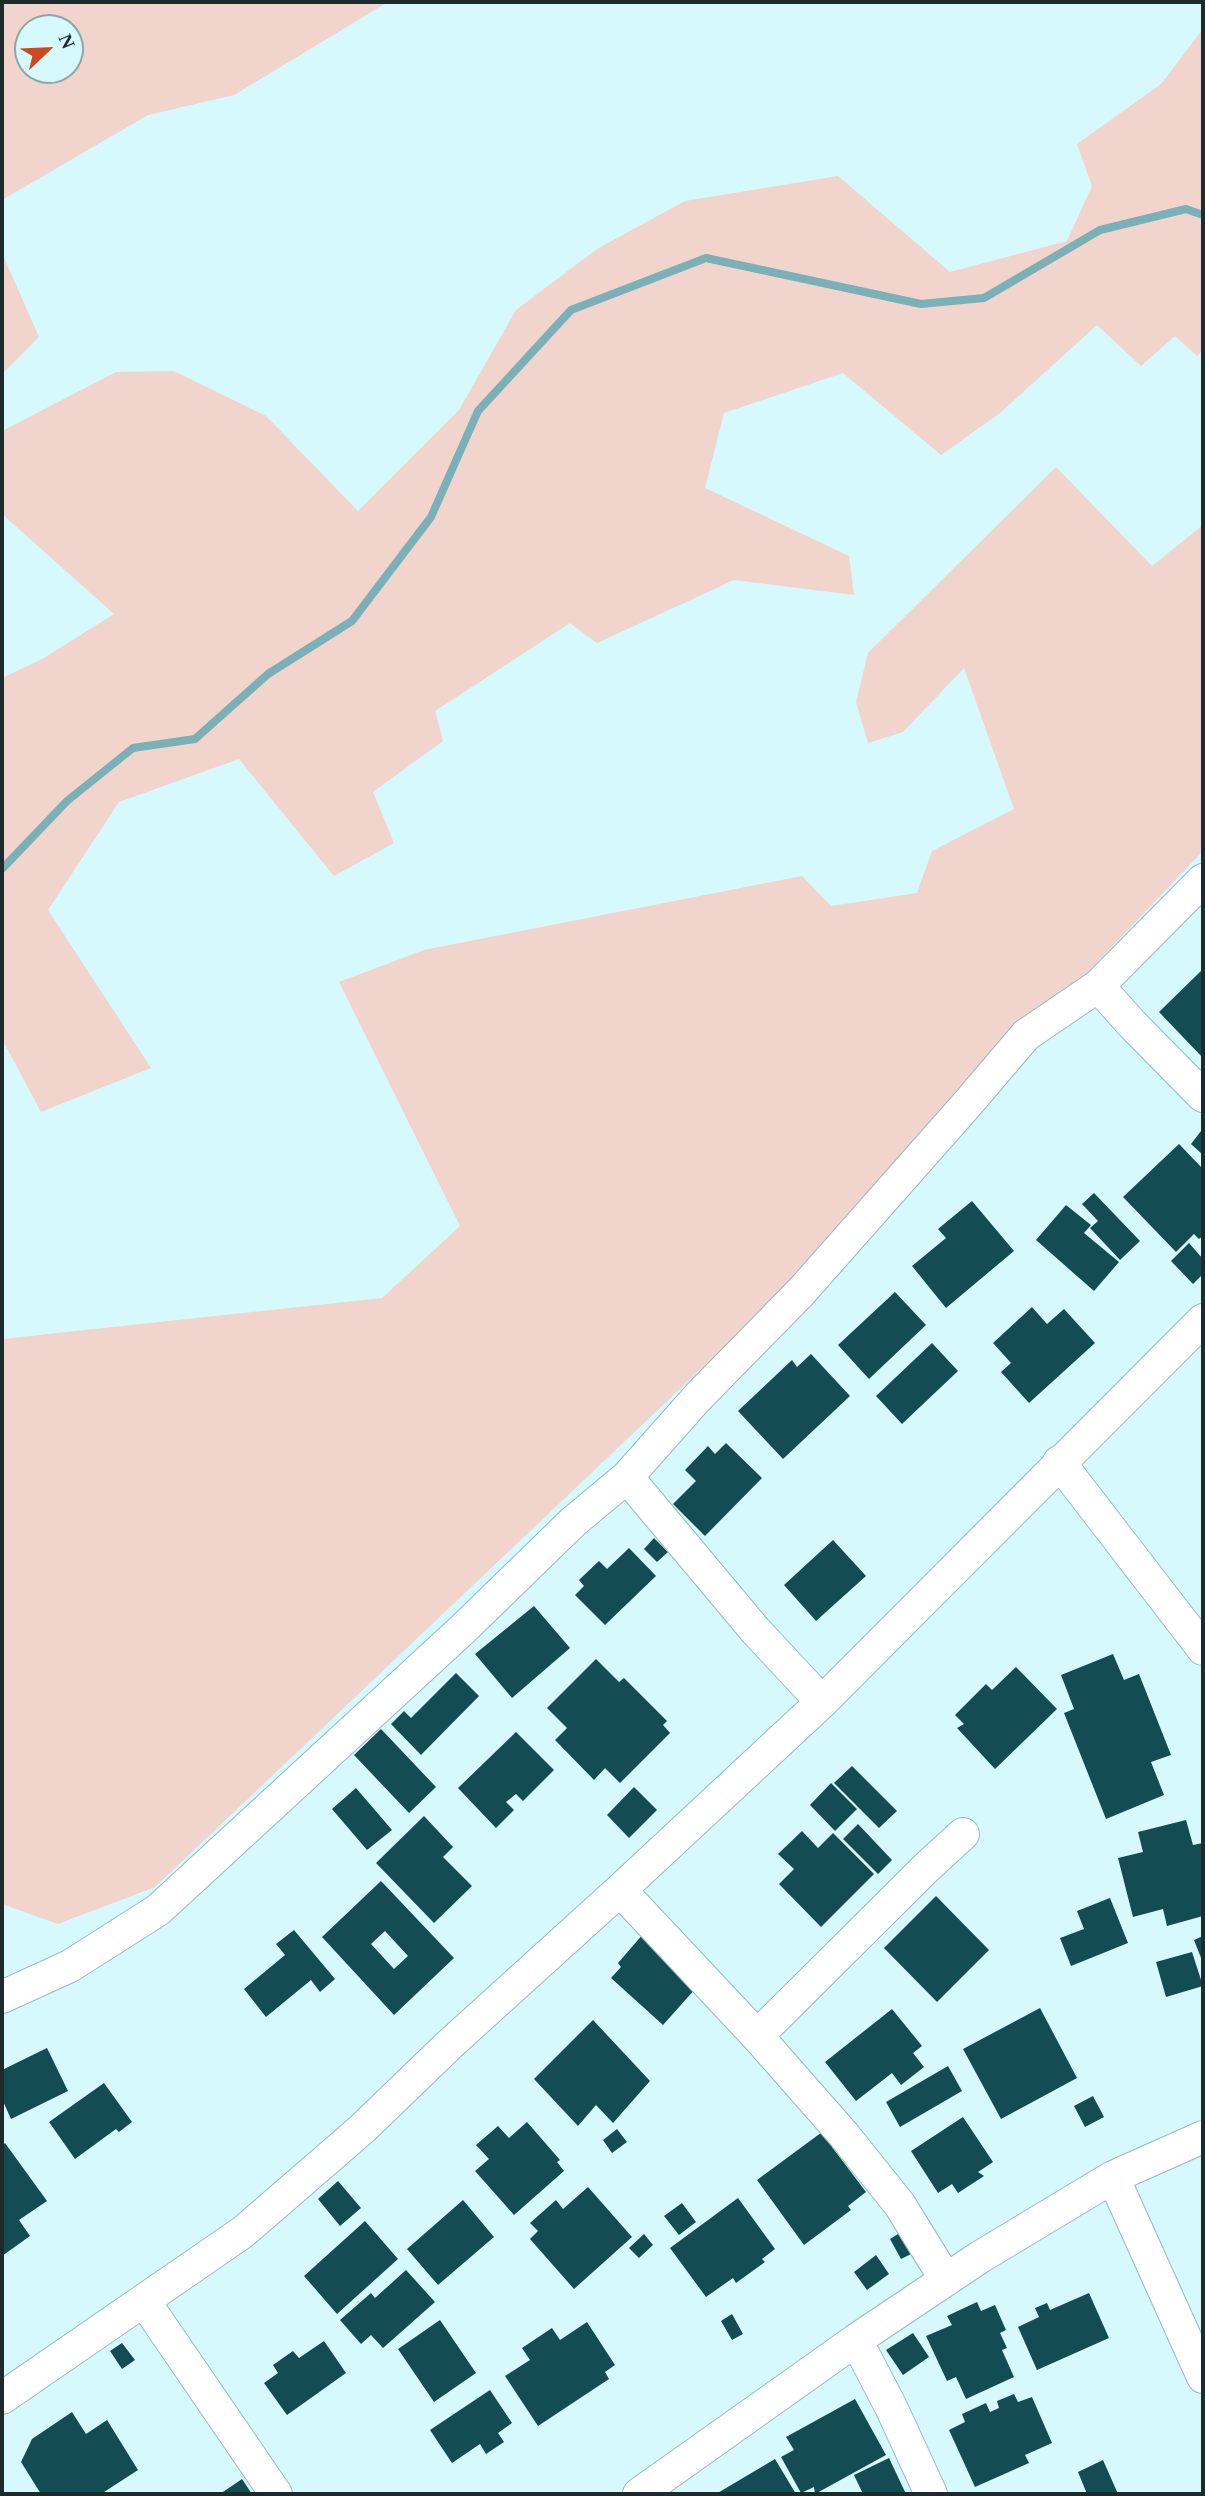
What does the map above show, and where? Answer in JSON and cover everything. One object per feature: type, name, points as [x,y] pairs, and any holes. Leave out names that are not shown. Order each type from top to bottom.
[{"type":"street","points":[[2,1997],[70,1966],[158,1910],[463,1629],[573,1522],[627,1477],[698,1397],[800,1292],[970,1102],[1026,1035],[1098,986],[1203,880]]},
{"type":"street","points":[[1098,986],[1203,1096]]},
{"type":"street","points":[[2,2398],[243,2232],[342,2146],[822,1702],[1203,1320]]},
{"type":"street","points":[[1059,1462],[1203,1649]]},
{"type":"street","points":[[627,1477],[755,1630],[822,1702]]},
{"type":"street","points":[[757,2036],[963,1834]]},
{"type":"street","points":[[620,1890],[757,2036],[844,2135],[900,2205],[946,2280]]},
{"type":"street","points":[[639,2494],[980,2256],[1113,2177],[1203,2137]]},
{"type":"street","points":[[1113,2177],[1203,2377]]},
{"type":"street","points":[[144,2301],[276,2494]]},
{"type":"street","points":[[856,2340],[891,2407],[931,2494]]},
{"type":"shaded area","points":[[2,2],[388,2],[234,95],[148,115],[2,200]]},
{"type":"shaded area","points":[[1203,29],[1203,350],[1197,356],[1175,336],[1141,366],[1097,325],[1000,413],[941,455],[843,373],[724,413],[705,488],[849,556],[854,595],[734,580],[597,643],[570,623],[435,711],[443,741],[373,792],[394,843],[334,876],[239,759],[119,802],[48,910],[151,1068],[41,1112],[2,1039],[2,678],[44,658],[114,614],[2,514],[2,431],[116,372],[174,371],[266,416],[358,511],[459,410],[516,310],[597,249],[685,201],[838,176],[950,272],[1067,241],[1092,186],[1077,144],[1161,84]]},
{"type":"shaded area","points":[[2,253],[39,337],[2,374]]},
{"type":"shaded area","points":[[1056,467],[1152,566],[1203,525],[1203,851],[799,1276],[155,1887],[58,1924],[2,1904],[2,1339],[382,1298],[460,1226],[339,982],[424,950],[802,876],[831,906],[917,893],[932,851],[1014,809],[964,668],[903,732],[868,743],[856,702],[868,653]]},
{"type":"building","points":[[1203,969],[1203,1058],[1159,1012]]},
{"type":"building","points":[[1201,1131],[1203,1133],[1203,1155],[1191,1144]]},
{"type":"building","points":[[1179,1144],[1203,1169],[1203,1236],[1199,1239],[1194,1234],[1176,1252],[1123,1197]]},
{"type":"building","points":[[1094,1193],[1140,1241],[1120,1260],[1090,1228],[1098,1221],[1082,1204]]},
{"type":"building","points":[[972,1201],[1014,1251],[946,1308],[912,1266],[946,1238],[938,1229]]},
{"type":"building","points":[[1066,1205],[1091,1225],[1084,1233],[1119,1262],[1094,1291],[1036,1240]]},
{"type":"building","points":[[1189,1243],[1203,1259],[1203,1274],[1193,1284],[1171,1261]]},
{"type":"building","points":[[895,1292],[926,1325],[869,1379],[838,1345]]},
{"type":"building","points":[[1032,1307],[1047,1324],[1064,1309],[1095,1343],[1029,1403],[1001,1372],[1011,1363],[993,1343]]},
{"type":"building","points":[[932,1343],[958,1371],[902,1424],[876,1396]]},
{"type":"building","points":[[811,1354],[850,1396],[783,1459],[738,1411],[792,1360],[797,1367]]},
{"type":"building","points":[[726,1443],[762,1478],[705,1536],[673,1504],[696,1481],[685,1470],[708,1446],[715,1454]]},
{"type":"building","points":[[654,1538],[668,1552],[657,1562],[644,1549]]},
{"type":"building","points":[[833,1540],[866,1576],[816,1621],[784,1585]]},
{"type":"building","points":[[629,1548],[656,1576],[605,1625],[575,1595],[584,1586],[579,1580],[599,1561],[607,1569]]},
{"type":"building","points":[[534,1606],[570,1648],[512,1698],[475,1654]]},
{"type":"building","points":[[1113,1654],[1124,1680],[1139,1674],[1171,1755],[1151,1762],[1164,1795],[1106,1819],[1064,1713],[1074,1709],[1061,1675]]},
{"type":"building","points":[[596,1659],[619,1682],[624,1678],[667,1721],[663,1725],[670,1733],[620,1783],[605,1768],[594,1780],[555,1740],[567,1728],[547,1708]]},
{"type":"building","points":[[1016,1667],[1057,1709],[995,1769],[957,1728],[964,1724],[955,1715],[986,1684],[992,1690]]},
{"type":"building","points":[[456,1673],[479,1696],[421,1755],[391,1724],[404,1711],[411,1718]]},
{"type":"building","points":[[381,1729],[436,1787],[409,1813],[354,1755]]},
{"type":"building","points":[[516,1732],[554,1770],[523,1801],[516,1794],[506,1802],[514,1810],[496,1828],[458,1788]]},
{"type":"building","points":[[852,1766],[897,1811],[879,1828],[834,1783]]},
{"type":"building","points":[[831,1783],[857,1809],[835,1831],[810,1805]]},
{"type":"building","points":[[634,1787],[657,1810],[629,1838],[607,1815]]},
{"type":"building","points":[[356,1788],[392,1830],[367,1850],[332,1809]]},
{"type":"building","points":[[424,1816],[453,1847],[443,1857],[472,1886],[434,1923],[376,1863]]},
{"type":"building","points":[[1186,1820],[1193,1845],[1203,1843],[1203,1916],[1167,1926],[1163,1909],[1133,1917],[1118,1858],[1143,1852],[1138,1832]]},
{"type":"building","points":[[858,1824],[892,1860],[878,1874],[843,1839]]},
{"type":"building","points":[[802,1831],[818,1848],[833,1833],[874,1874],[821,1927],[779,1884],[794,1869],[778,1854]]},
{"type":"building","points":[[381,1881],[454,1958],[394,2015],[322,1937]],"holes":[[[385,1931],[408,1956],[394,1969],[371,1944]]]},
{"type":"building","points":[[936,1896],[989,1950],[937,2002],[884,1948]]},
{"type":"building","points":[[1110,1898],[1128,1943],[1071,1966],[1060,1938],[1084,1929],[1077,1911]]},
{"type":"building","points":[[294,1930],[335,1979],[320,1992],[311,1980],[266,2017],[244,1989],[285,1955],[276,1944]]},
{"type":"building","points":[[644,1933],[696,1988],[663,2025],[611,1978],[621,1967],[618,1963]]},
{"type":"building","points":[[1203,1936],[1203,1963],[1194,1940]]},
{"type":"building","points":[[1192,1952],[1203,1986],[1166,1997],[1156,1962]]},
{"type":"building","points":[[1040,2008],[1077,2078],[1001,2119],[963,2049]]},
{"type":"building","points":[[892,2009],[922,2046],[913,2053],[924,2067],[901,2085],[892,2073],[856,2101],[825,2062]]},
{"type":"building","points":[[593,2020],[650,2081],[613,2123],[596,2105],[578,2126],[534,2079]]},
{"type":"building","points":[[47,2048],[68,2091],[11,2119],[2,2099],[2,2070]]},
{"type":"building","points":[[948,2066],[962,2091],[900,2127],[886,2102]]},
{"type":"building","points":[[104,2083],[132,2122],[119,2132],[116,2129],[75,2159],[49,2122]]},
{"type":"building","points":[[1093,2096],[1104,2117],[1085,2127],[1074,2106]]},
{"type":"building","points":[[963,2117],[993,2162],[978,2172],[984,2176],[958,2193],[952,2184],[938,2193],[911,2151]]},
{"type":"building","points":[[527,2122],[560,2160],[557,2162],[564,2171],[514,2215],[475,2171],[489,2159],[476,2145],[498,2126],[509,2138]]},
{"type":"building","points":[[833,2124],[843,2138],[832,2147],[866,2192],[848,2206],[851,2210],[804,2245],[757,2180]]},
{"type":"building","points":[[617,2129],[627,2142],[612,2153],[603,2140]]},
{"type":"building","points":[[5,2143],[47,2201],[19,2220],[30,2236],[2,2256],[2,2146]]},
{"type":"building","points":[[338,2181],[361,2208],[340,2226],[318,2199]]},
{"type":"building","points":[[588,2187],[632,2237],[574,2289],[530,2239],[538,2231],[530,2223],[556,2200],[563,2209]]},
{"type":"building","points":[[738,2198],[775,2249],[762,2259],[765,2262],[736,2283],[733,2278],[706,2297],[670,2248]]},
{"type":"building","points":[[463,2200],[494,2237],[438,2285],[407,2249]]},
{"type":"building","points":[[682,2203],[696,2222],[679,2235],[664,2216]]},
{"type":"building","points":[[365,2221],[398,2259],[337,2314],[304,2276]]},
{"type":"building","points":[[903,2231],[915,2252],[901,2259],[890,2239]]},
{"type":"building","points":[[644,2234],[653,2245],[639,2258],[629,2248]]},
{"type":"building","points":[[876,2255],[889,2274],[867,2290],[854,2272]]},
{"type":"building","points":[[406,2270],[435,2302],[383,2348],[371,2335],[361,2344],[340,2320],[371,2293],[375,2298]]},
{"type":"building","points":[[1089,2293],[1109,2338],[1037,2370],[1018,2327],[1039,2317],[1035,2308],[1047,2303],[1050,2310]]},
{"type":"building","points":[[977,2302],[981,2311],[995,2305],[1006,2330],[1000,2333],[1007,2348],[1002,2350],[1014,2377],[966,2399],[956,2377],[947,2381],[926,2336],[952,2325],[947,2316]]},
{"type":"building","points":[[732,2314],[743,2334],[732,2340],[721,2321]]},
{"type":"building","points":[[440,2320],[476,2373],[434,2402],[398,2349]]},
{"type":"building","points":[[587,2322],[615,2365],[605,2372],[609,2379],[538,2426],[505,2376],[530,2360],[522,2348],[552,2328],[560,2340]]},
{"type":"building","points":[[913,2333],[929,2357],[903,2375],[886,2350]]},
{"type":"building","points":[[324,2341],[346,2373],[287,2415],[264,2383],[278,2373],[273,2365],[293,2351],[299,2358]]},
{"type":"building","points":[[122,2343],[135,2360],[122,2369],[110,2351]]},
{"type":"building","points":[[490,2390],[512,2423],[498,2433],[504,2442],[486,2454],[480,2444],[452,2463],[430,2430]]},
{"type":"building","points":[[1014,2394],[1018,2402],[1032,2397],[1052,2443],[1025,2455],[1029,2463],[975,2487],[949,2430],[965,2422],[962,2414],[986,2403],[990,2412],[999,2408],[997,2401]]},
{"type":"building","points":[[855,2399],[886,2455],[815,2494],[814,2487],[801,2493],[781,2457],[794,2450],[786,2437]]},
{"type":"building","points":[[72,2412],[86,2434],[107,2420],[138,2470],[101,2494],[41,2494],[21,2462],[32,2439]]},
{"type":"building","points":[[889,2458],[906,2494],[863,2494],[854,2475]]},
{"type":"building","points":[[775,2459],[796,2494],[716,2494]]},
{"type":"building","points":[[1103,2460],[1118,2494],[1087,2494],[1078,2472]]},
{"type":"building","points":[[242,2479],[252,2494],[220,2494]]},
{"type":"waterway","points":[[2,869],[67,801],[133,748],[195,739],[268,674],[352,621],[431,517],[478,411],[571,310],[706,258],[921,304],[984,298],[1100,230],[1186,209],[1203,215]]}]
